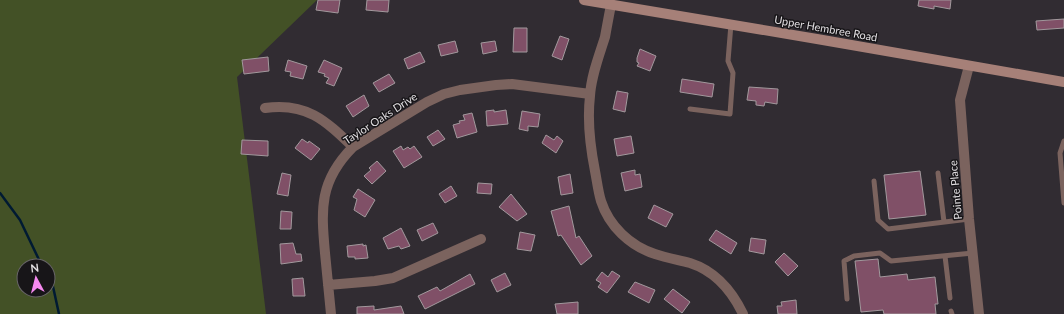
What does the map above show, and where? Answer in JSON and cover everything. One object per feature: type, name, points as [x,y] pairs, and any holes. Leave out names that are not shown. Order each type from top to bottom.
[{"type":"street","name":"Upper Hembree Road","points":[[584,0],[1064,82]]},
{"type":"street","points":[[611,4],[605,36],[590,94],[588,123],[591,151],[601,200],[612,223],[626,238],[642,249],[654,254],[692,263],[708,271],[724,284],[736,300],[743,314]]},
{"type":"street","name":"Pointe Place","points":[[969,66],[960,100],[969,219],[974,253],[979,314]]},
{"type":"street","name":"Taylor Oaks Drive","points":[[331,314],[322,219],[323,199],[332,173],[344,156],[353,147],[427,102],[444,94],[460,90],[496,84],[512,84],[590,94]]},
{"type":"street","points":[[264,108],[285,107],[313,114],[329,124],[353,147]]},
{"type":"street","points":[[328,285],[393,278],[480,240]]},
{"type":"lane","points":[[690,109],[730,114],[733,73],[728,61],[731,24]]},
{"type":"lane","points":[[1064,141],[1063,148],[1060,153],[1064,203]]},
{"type":"lane","points":[[938,173],[944,222]]},
{"type":"lane","points":[[874,181],[878,220],[888,228],[969,219]]},
{"type":"lane","points":[[847,299],[844,261],[854,256],[880,253],[891,261],[974,253]]},
{"type":"lane","points":[[945,256],[950,298]]},
{"type":"green space","points":[[0,0],[317,0],[237,77],[266,314],[0,314]]},
{"type":"building","points":[[318,0],[340,0],[338,13],[316,10]]},
{"type":"building","points":[[367,0],[389,0],[388,12],[366,10]]},
{"type":"building","points":[[919,0],[951,0],[950,9],[934,6],[934,9],[918,6]]},
{"type":"building","points":[[1064,19],[1064,28],[1037,30],[1036,21]]},
{"type":"building","points":[[514,28],[527,28],[527,52],[513,52]]},
{"type":"building","points":[[560,36],[569,39],[562,60],[552,56]]},
{"type":"building","points":[[455,41],[458,52],[441,56],[438,45]]},
{"type":"building","points":[[495,41],[497,51],[483,54],[481,43]]},
{"type":"building","points":[[640,49],[656,56],[650,71],[637,66],[639,63],[637,62],[637,58]]},
{"type":"building","points":[[420,52],[425,62],[408,69],[404,59]]},
{"type":"building","points":[[268,57],[269,71],[244,74],[242,60]]},
{"type":"building","points":[[288,60],[307,66],[303,79],[290,76],[291,72],[285,71]]},
{"type":"building","points":[[324,60],[342,68],[334,86],[326,83],[329,78],[324,76],[325,74],[318,72]]},
{"type":"building","points":[[389,74],[395,83],[379,92],[373,83]]},
{"type":"building","points":[[682,79],[714,84],[712,97],[680,92]]},
{"type":"building","points":[[749,87],[778,89],[777,104],[765,102],[764,106],[756,105],[756,101],[747,100]]},
{"type":"building","points":[[617,91],[628,93],[625,112],[613,109]]},
{"type":"building","points":[[364,95],[369,106],[353,117],[346,106]]},
{"type":"building","points":[[494,110],[494,112],[506,110],[508,124],[487,126],[486,111]]},
{"type":"building","points":[[522,111],[540,114],[538,127],[528,126],[528,131],[519,129]]},
{"type":"building","points":[[472,113],[477,132],[457,138],[453,125],[460,123],[459,121],[465,120],[463,115]]},
{"type":"building","points":[[438,130],[445,139],[433,146],[427,137]]},
{"type":"building","points":[[546,135],[554,140],[557,136],[563,141],[556,153],[542,143]]},
{"type":"building","points":[[631,136],[634,153],[617,156],[614,139]]},
{"type":"building","points":[[302,139],[308,143],[309,141],[320,149],[311,160],[295,148]]},
{"type":"building","points":[[242,140],[268,141],[268,156],[241,154]]},
{"type":"building","points":[[401,146],[403,150],[408,147],[410,149],[414,146],[422,157],[404,168],[393,151]]},
{"type":"building","points":[[377,161],[386,171],[372,184],[364,176],[371,170],[369,168]]},
{"type":"building","points":[[635,170],[635,175],[640,174],[642,187],[625,191],[621,173]]},
{"type":"building","points":[[920,171],[926,215],[889,219],[884,175]]},
{"type":"building","points":[[282,173],[291,175],[288,196],[277,194]]},
{"type":"building","points":[[570,174],[573,193],[561,195],[558,177]]},
{"type":"building","points":[[478,183],[492,184],[491,194],[477,193]]},
{"type":"building","points":[[451,186],[457,196],[445,203],[439,194]]},
{"type":"building","points":[[358,189],[375,200],[365,217],[354,210],[357,199],[353,197]]},
{"type":"building","points":[[511,194],[527,214],[517,221],[499,207]]},
{"type":"building","points":[[654,205],[673,214],[666,227],[648,218]]},
{"type":"building","points":[[569,206],[576,238],[579,236],[592,256],[581,265],[561,235],[558,236],[551,211]]},
{"type":"building","points":[[281,211],[292,212],[291,229],[280,229]]},
{"type":"building","points":[[433,223],[438,233],[422,241],[417,230]]},
{"type":"building","points":[[401,228],[410,246],[401,249],[399,246],[388,249],[383,238]]},
{"type":"building","points":[[716,230],[737,243],[731,254],[709,240]]},
{"type":"building","points":[[520,232],[535,235],[531,251],[517,249]]},
{"type":"building","points":[[751,238],[766,240],[764,254],[749,251]]},
{"type":"building","points":[[293,243],[296,254],[301,254],[302,261],[281,264],[280,244]]},
{"type":"building","points":[[363,244],[363,246],[366,245],[368,258],[355,259],[355,257],[348,257],[347,246]]},
{"type":"building","points":[[784,253],[798,266],[788,276],[775,262]]},
{"type":"building","points":[[878,259],[880,277],[907,274],[908,280],[935,277],[938,304],[935,304],[936,314],[884,314],[883,310],[861,312],[855,261]]},
{"type":"building","points":[[612,271],[620,276],[607,293],[598,287],[601,283],[596,280],[602,272],[608,277]]},
{"type":"building","points":[[505,273],[511,285],[497,292],[491,280]]},
{"type":"building","points":[[470,274],[475,284],[425,309],[418,296],[437,287],[440,291]]},
{"type":"building","points":[[303,278],[305,296],[293,296],[292,279]]},
{"type":"building","points":[[635,282],[655,290],[649,303],[628,292]]},
{"type":"building","points":[[673,289],[690,302],[682,313],[664,299]]},
{"type":"building","points":[[796,300],[797,314],[778,314],[777,306],[782,306],[781,302]]},
{"type":"building","points":[[578,302],[578,314],[557,314],[555,304]]},
{"type":"building","points":[[374,306],[374,310],[401,306],[404,314],[357,314],[357,307]]},
{"type":"waterway","points":[[0,193],[20,220],[38,258]]},
{"type":"waterway","points":[[56,298],[59,314]]}]
